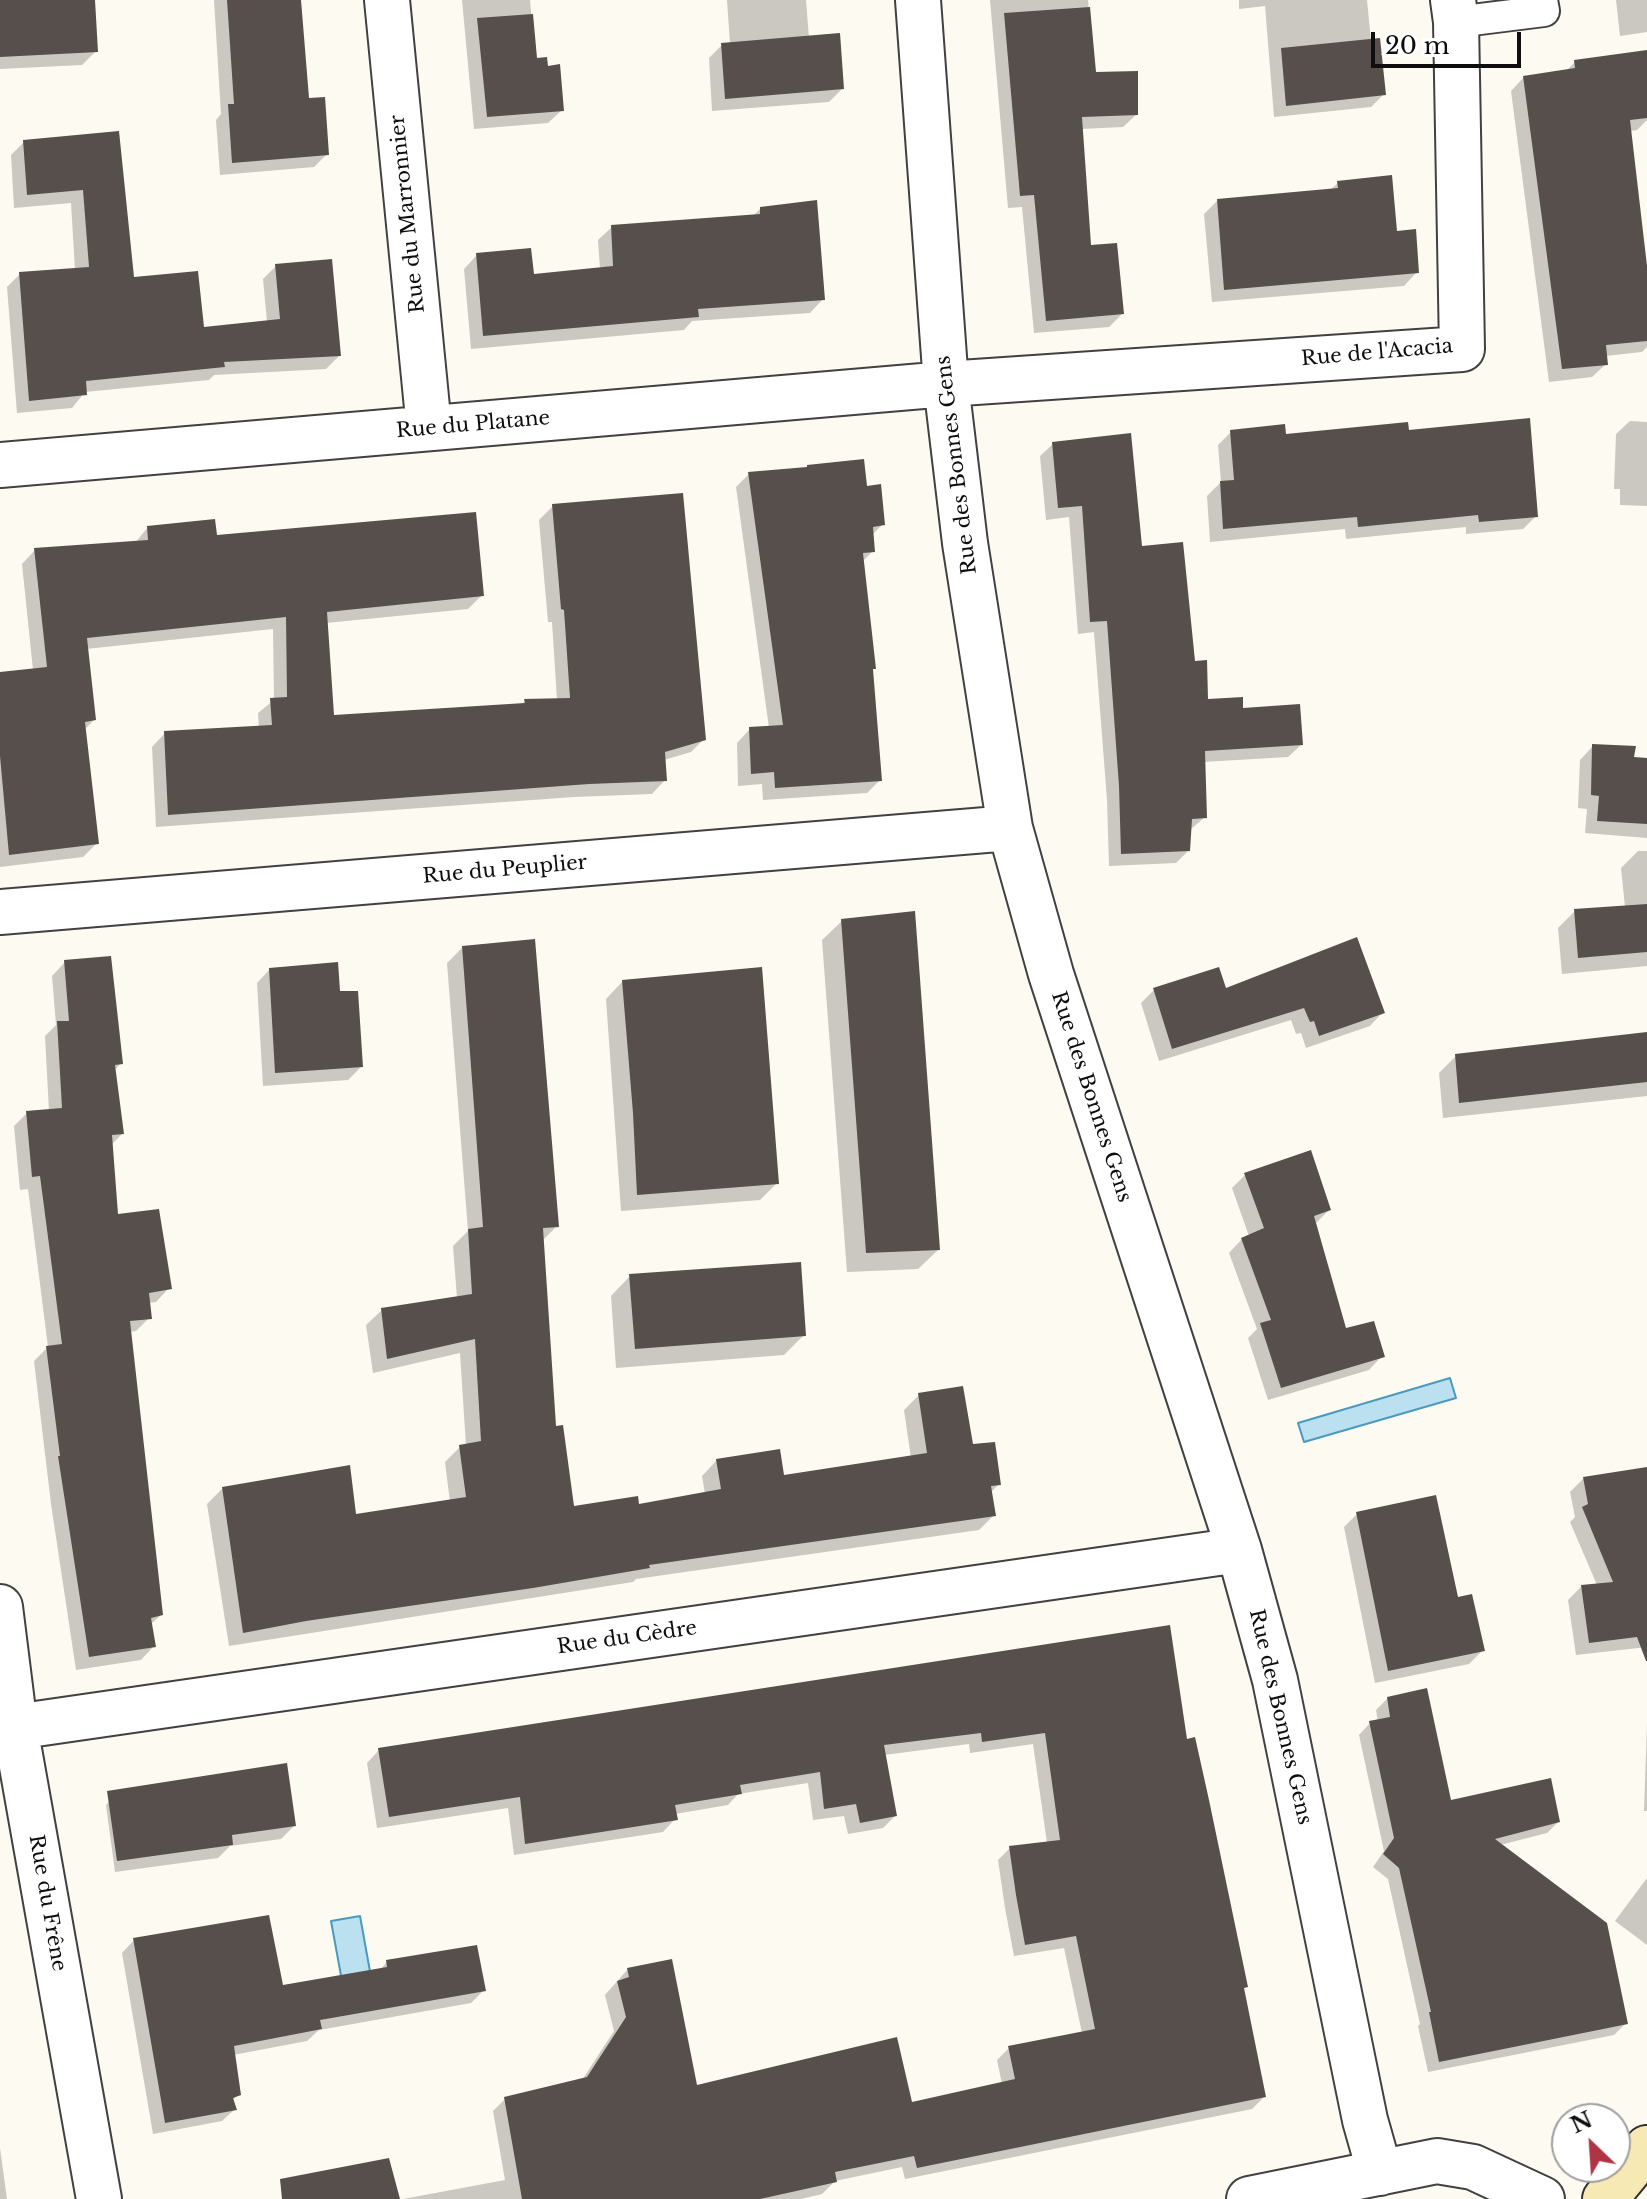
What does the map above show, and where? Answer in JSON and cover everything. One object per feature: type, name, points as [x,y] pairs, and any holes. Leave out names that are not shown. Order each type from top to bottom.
[{"type":"street","name":"Rue du Marronnier","points":[[387,0],[429,428]]},
{"type":"street","name":"Rue des Bonnes Gens","points":[[918,0],[946,384],[965,543],[1010,828],[1051,974],[1239,1550],[1275,1680],[1365,2120],[1380,2173]]},
{"type":"street","name":"Rue de l'Acacia","points":[[946,384],[1462,349],[1454,11]]},
{"type":"street","name":"Rue du Platane","points":[[0,465],[946,384]]},
{"type":"street","name":"Rue du Peuplier","points":[[0,912],[1010,828]]},
{"type":"street","name":"Rue du Cèdre","points":[[15,1727],[1239,1550]]},
{"type":"street","name":"Rue du Frêne","points":[[0,1607],[15,1727],[99,2199]]},
{"type":"street","points":[[1605,2199],[1647,2148]]},
{"type":"street","points":[[1249,2199],[1437,2161],[1473,2167],[1542,2199]]},
{"type":"lane","points":[[1454,11],[1544,11],[1542,0]]},
{"type":"water","points":[[1450,1378],[1456,1398],[1304,1442],[1298,1423]]},
{"type":"water","points":[[360,1916],[371,1977],[342,1981],[331,1921]]},
{"type":"building","points":[[0,0],[95,0],[98,52],[0,57]]},
{"type":"building","points":[[227,0],[301,0],[309,98],[325,97],[329,155],[232,163],[228,104],[234,104]]},
{"type":"building","points":[[1090,7],[1096,72],[1138,71],[1138,115],[1082,117],[1091,245],[1117,243],[1124,314],[1046,321],[1034,195],[1020,196],[1004,13]]},
{"type":"building","points":[[533,14],[537,58],[547,57],[548,66],[560,64],[564,111],[487,117],[477,18]]},
{"type":"building","points":[[840,33],[844,89],[725,99],[721,43]]},
{"type":"building","points":[[1380,38],[1386,95],[1286,106],[1281,48]]},
{"type":"building","points":[[1647,50],[1647,118],[1630,120],[1647,266],[1647,341],[1606,345],[1608,365],[1562,369],[1523,76],[1575,68],[1574,60]]},
{"type":"building","points":[[119,131],[134,277],[198,271],[204,327],[280,319],[275,264],[332,259],[341,356],[224,362],[225,367],[86,381],[87,395],[29,401],[19,272],[89,267],[83,190],[27,195],[23,140]]},
{"type":"building","points":[[1392,175],[1397,231],[1416,229],[1419,273],[1224,290],[1217,199],[1338,188],[1337,181]]},
{"type":"building","points":[[817,200],[825,300],[698,309],[699,317],[483,336],[476,253],[531,248],[534,274],[613,266],[611,225],[760,214],[760,207]]},
{"type":"building","points":[[1530,418],[1538,517],[1479,522],[1478,515],[1358,527],[1357,517],[1223,529],[1220,481],[1234,480],[1230,430],[1285,424],[1286,434],[1408,422],[1409,430]]},
{"type":"building","points":[[1131,433],[1142,546],[1183,542],[1195,661],[1207,660],[1208,699],[1243,697],[1243,708],[1300,704],[1303,745],[1205,751],[1207,818],[1192,819],[1190,851],[1121,854],[1107,621],[1090,622],[1082,506],[1058,508],[1052,442]]},
{"type":"building","points":[[864,459],[867,486],[881,484],[885,525],[873,527],[875,552],[863,553],[876,669],[873,669],[882,781],[775,788],[774,772],[751,774],[749,727],[783,725],[748,472]]},
{"type":"building","points":[[683,493],[706,740],[665,752],[667,781],[168,815],[164,731],[272,725],[270,698],[287,697],[286,617],[87,638],[96,720],[85,722],[99,844],[9,855],[0,756],[0,672],[47,667],[34,548],[148,540],[147,526],[215,519],[217,535],[476,512],[484,596],[327,612],[334,715],[525,703],[524,699],[570,698],[552,504]]},
{"type":"building","points":[[1592,744],[1636,746],[1634,757],[1647,758],[1647,824],[1597,821],[1599,796],[1591,795]]},
{"type":"building","points":[[1647,904],[1647,952],[1578,958],[1574,909]]},
{"type":"building","points":[[915,911],[940,1250],[866,1253],[841,919]]},
{"type":"building","points":[[1357,937],[1385,1013],[1319,1036],[1314,1021],[1310,1022],[1304,1008],[1172,1049],[1153,988],[1219,967],[1226,988]]},
{"type":"building","points":[[535,939],[559,1227],[543,1228],[556,1426],[563,1425],[574,1506],[638,1496],[639,1504],[721,1489],[716,1459],[780,1449],[784,1475],[927,1453],[918,1393],[963,1386],[973,1444],[995,1442],[1001,1485],[991,1486],[996,1516],[649,1565],[650,1568],[533,1588],[243,1633],[222,1487],[350,1465],[356,1514],[466,1497],[459,1445],[481,1441],[475,1339],[387,1359],[381,1308],[472,1294],[468,1229],[483,1227],[462,946]]},
{"type":"building","points":[[111,956],[123,1064],[115,1065],[124,1134],[112,1135],[118,1214],[159,1209],[172,1289],[149,1293],[152,1319],[130,1321],[163,1615],[151,1618],[156,1647],[89,1657],[58,1456],[46,1346],[62,1344],[40,1176],[32,1177],[26,1111],[62,1108],[57,1021],[69,1021],[64,960]]},
{"type":"building","points":[[338,962],[340,991],[358,991],[363,1067],[275,1073],[269,968]]},
{"type":"building","points":[[762,967],[779,1184],[637,1195],[622,980]]},
{"type":"building","points":[[1647,1032],[1647,1082],[1459,1103],[1455,1054]]},
{"type":"building","points":[[1311,1150],[1331,1210],[1314,1216],[1346,1328],[1374,1321],[1385,1357],[1281,1388],[1260,1323],[1271,1320],[1241,1238],[1264,1228],[1244,1173]]},
{"type":"building","points":[[801,1262],[806,1336],[635,1349],[629,1274]]},
{"type":"building","points":[[1647,1467],[1646,1661],[1637,1637],[1589,1643],[1581,1585],[1613,1582],[1582,1507],[1588,1504],[1583,1477]]},
{"type":"building","points":[[1436,1495],[1458,1597],[1472,1594],[1485,1651],[1388,1671],[1356,1512]]},
{"type":"building","points":[[1170,1625],[1187,1739],[1195,1737],[1209,1800],[1248,1987],[1244,1988],[1266,2097],[917,2168],[914,2156],[835,2172],[837,2182],[760,2199],[522,2199],[504,2097],[587,2077],[626,2017],[617,1981],[629,1977],[627,1968],[672,1959],[697,2085],[897,2037],[912,2102],[1015,2079],[1008,2046],[1095,2029],[1076,1936],[1025,1945],[1016,1895],[1009,1846],[1060,1840],[1045,1733],[982,1742],[981,1733],[884,1745],[897,1816],[860,1823],[856,1804],[824,1809],[820,1772],[740,1785],[742,1794],[675,1805],[678,1820],[525,1844],[520,1797],[389,1817],[378,1748]]},
{"type":"building","points":[[1427,1688],[1451,1800],[1551,1778],[1560,1822],[1495,1839],[1607,1923],[1628,2024],[1439,2062],[1399,1868],[1383,1854],[1394,1838],[1369,1721],[1390,1717],[1387,1697]]},
{"type":"building","points":[[287,1763],[296,1826],[232,1835],[233,1845],[117,1861],[107,1791]]},
{"type":"building","points":[[269,1915],[283,1985],[387,1967],[386,1960],[477,1945],[486,1991],[320,2020],[322,2029],[234,2046],[241,2095],[233,2098],[237,2110],[165,2123],[133,1938]]},
{"type":"building","points":[[389,2158],[400,2199],[282,2199],[280,2179]]}]
